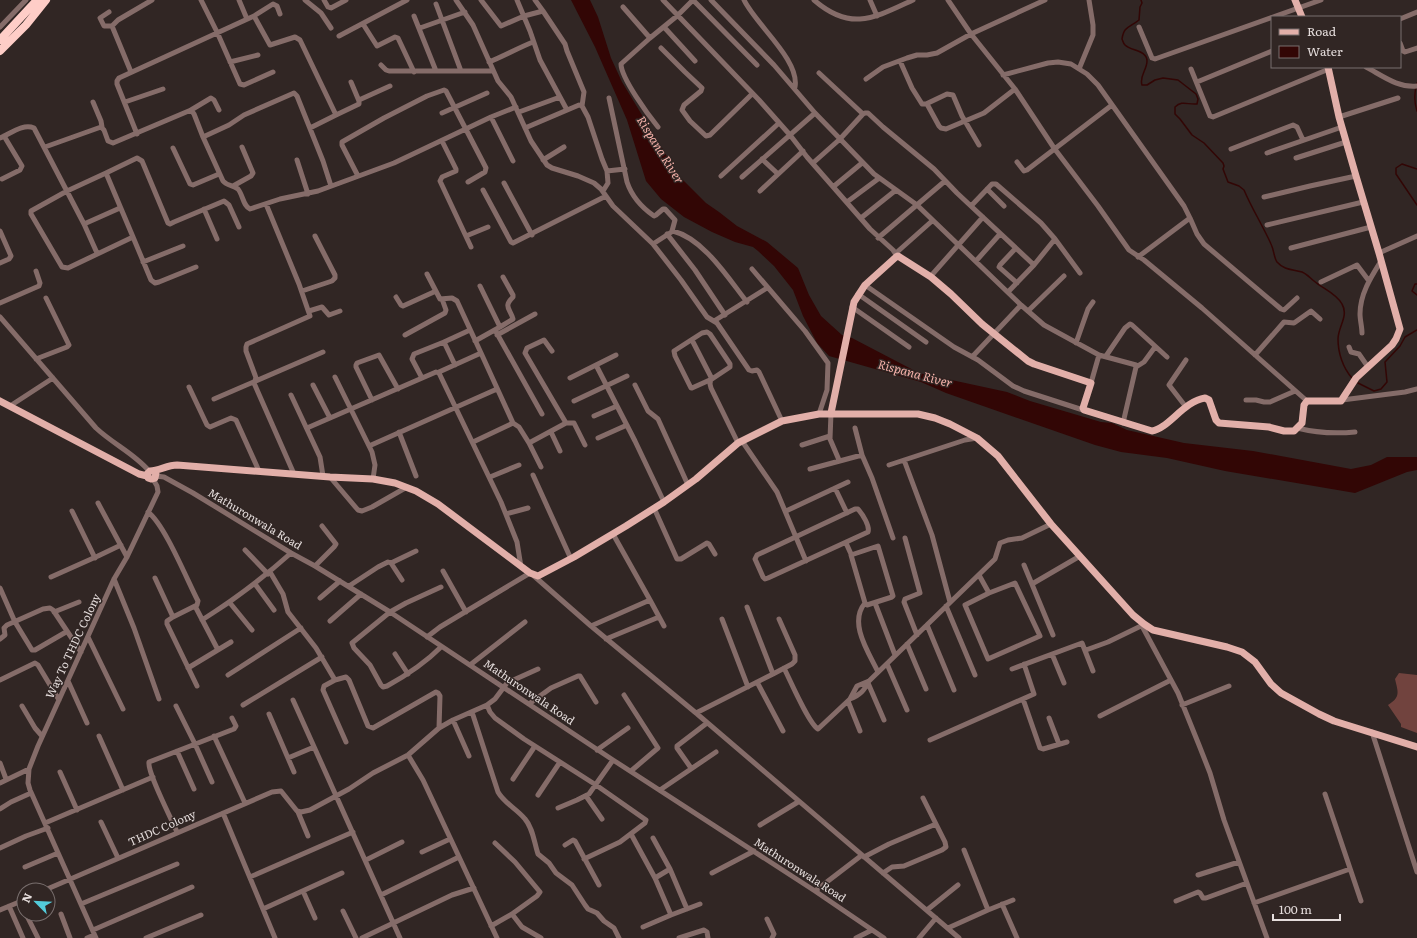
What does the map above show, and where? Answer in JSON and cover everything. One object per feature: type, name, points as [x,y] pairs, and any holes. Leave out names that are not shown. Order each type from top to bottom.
[{"type":"highway","points":[[0,40],[37,0]]},
{"type":"highway","points":[[0,51],[26,25],[46,0]]},
{"type":"main road","points":[[1295,0],[1301,16]]},
{"type":"main road","points":[[831,413],[852,307],[858,294],[896,254],[946,289],[969,313],[1034,364],[1091,383],[1083,410],[1123,423],[1149,430],[1156,430],[1186,407],[1205,398],[1209,400],[1216,420],[1219,423],[1269,427],[1284,431],[1294,430],[1302,423],[1304,405],[1307,401],[1339,402],[1342,400],[1356,378],[1392,345],[1400,329],[1339,117],[1328,68]]},
{"type":"main road","points":[[0,401],[139,474],[152,475],[168,466],[177,465],[327,477],[373,479],[407,487],[438,504],[532,575],[540,575],[571,559],[613,534],[688,485],[740,442],[782,421],[831,413],[918,414],[935,418],[976,438],[998,456],[1051,524],[1143,625],[1153,630],[1227,647],[1242,652],[1255,662],[1271,684],[1281,693],[1319,714],[1334,721],[1417,747]]},
{"type":"street","points":[[0,26],[26,0]]},
{"type":"street","points":[[0,56],[51,0]]},
{"type":"street","points":[[109,12],[100,19],[105,26],[112,26],[118,20],[152,0]]},
{"type":"street","points":[[201,0],[241,85],[273,72]]},
{"type":"street","points":[[239,0],[247,19]]},
{"type":"street","points":[[305,0],[321,13],[331,28]]},
{"type":"street","points":[[324,0],[328,7],[331,8],[346,0]]},
{"type":"street","points":[[339,36],[407,0]]},
{"type":"street","points":[[456,0],[475,30],[499,83],[509,94],[534,146],[543,160],[552,168],[578,176],[597,185],[625,218],[653,244],[682,280],[707,316],[714,321],[749,370],[757,370],[759,372],[782,421]]},
{"type":"street","points":[[481,0],[500,26],[524,16],[543,11]]},
{"type":"street","points":[[517,0],[540,60],[567,110]]},
{"type":"street","points":[[535,0],[565,44],[584,92],[581,102],[582,106],[588,117],[607,172],[608,183],[603,191]]},
{"type":"street","points":[[663,0],[790,135],[802,151],[878,238],[896,254],[932,221]]},
{"type":"street","points":[[658,127],[642,106],[621,66],[622,63],[677,16],[693,0],[757,65]]},
{"type":"street","points":[[711,0],[795,87],[815,113],[862,163],[878,178],[917,205],[932,221],[1044,326],[1099,355],[1134,365],[1136,367]]},
{"type":"street","points":[[744,0],[757,21],[779,46],[787,58],[796,78],[795,87]]},
{"type":"street","points":[[814,0],[821,6],[834,13],[853,20],[863,20],[877,16],[913,0]]},
{"type":"street","points":[[870,0],[877,16]]},
{"type":"street","points":[[948,0],[971,34],[1015,89],[1054,148],[1129,250],[1144,260],[1202,308],[1307,401]]},
{"type":"street","points":[[866,79],[880,69],[916,55],[938,53],[971,34],[1045,0]]},
{"type":"street","points":[[1079,68],[1092,35],[1093,25],[1089,0]]},
{"type":"street","points":[[1275,16],[1320,0]]},
{"type":"street","points":[[137,134],[117,81],[119,78],[254,16],[274,4],[280,14]]},
{"type":"street","points":[[436,4],[461,71]]},
{"type":"street","points":[[623,7],[650,38]]},
{"type":"street","points":[[420,28],[465,12]]},
{"type":"street","points":[[1401,19],[1417,12]]},
{"type":"street","points":[[254,16],[269,45],[272,46],[295,37],[300,40],[336,115]]},
{"type":"street","points":[[414,16],[436,71]]},
{"type":"street","points":[[1139,27],[1152,58],[1155,59],[1271,17]]},
{"type":"street","points":[[362,24],[377,46],[394,37],[398,38],[414,72]]},
{"type":"street","points":[[112,26],[130,72]]},
{"type":"street","points":[[664,27],[695,61]]},
{"type":"street","points":[[489,62],[533,42]]},
{"type":"street","points":[[1401,46],[1405,52],[1417,48]]},
{"type":"street","points":[[661,48],[702,88],[701,91],[684,105],[682,110],[690,121],[706,136],[710,135],[752,94]]},
{"type":"street","points":[[1197,82],[1271,51]]},
{"type":"street","points":[[230,62],[258,55]]},
{"type":"street","points":[[900,61],[920,102],[927,104],[947,94],[952,94],[965,122],[979,145]]},
{"type":"street","points":[[1003,75],[1048,63],[1066,63],[1079,68],[1098,85],[1184,206],[1196,234],[1204,244],[1281,309],[1284,310],[1297,298]]},
{"type":"street","points":[[381,65],[389,71],[493,71]]},
{"type":"street","points":[[1192,69],[1210,116],[1213,117],[1328,68]]},
{"type":"street","points":[[1368,68],[1396,84],[1416,87]]},
{"type":"street","points":[[819,73],[863,114]]},
{"type":"street","points":[[310,128],[359,103],[351,82]]},
{"type":"street","points":[[358,100],[390,86]]},
{"type":"street","points":[[125,102],[163,89]]},
{"type":"street","points":[[927,104],[939,126],[943,129],[949,128],[984,113],[1015,89]]},
{"type":"street","points":[[358,176],[342,144],[344,140],[427,96],[442,90],[446,91],[486,170],[468,182]]},
{"type":"street","points":[[203,137],[229,125],[244,115],[292,93],[296,94],[323,161],[331,186]]},
{"type":"street","points":[[442,113],[487,93]]},
{"type":"street","points":[[191,110],[219,174],[225,183],[239,190],[248,209],[282,198],[308,194],[331,186],[407,157],[442,141],[465,128],[491,117],[560,97]]},
{"type":"street","points":[[93,102],[102,121],[102,127],[108,141],[112,143],[137,134],[191,110],[211,98],[214,100],[219,110]]},
{"type":"street","points":[[609,98],[629,187],[635,199],[654,216],[656,216],[663,209],[675,220],[669,233]]},
{"type":"street","points":[[1339,117],[1398,98]]},
{"type":"street","points":[[525,128],[579,105],[582,106]]},
{"type":"street","points":[[1017,162],[1023,170],[1027,170],[1112,105]]},
{"type":"street","points":[[742,177],[815,113]]},
{"type":"street","points":[[813,163],[840,139],[863,114],[868,113],[934,169],[1034,265]]},
{"type":"street","points":[[491,117],[513,160]]},
{"type":"street","points":[[721,176],[779,123]]},
{"type":"street","points":[[1231,149],[1293,125],[1297,127],[1302,140]]},
{"type":"street","points":[[2,179],[20,170],[22,166],[2,137],[21,128],[33,127],[45,147],[97,253]]},
{"type":"street","points":[[45,147],[102,127]]},
{"type":"street","points":[[1266,152],[1342,127]]},
{"type":"street","points":[[442,141],[456,172],[442,177],[440,181],[471,247]]},
{"type":"street","points":[[1296,158],[1346,142]]},
{"type":"street","points":[[233,186],[253,174],[242,147]]},
{"type":"street","points":[[543,160],[564,147]]},
{"type":"street","points":[[173,148],[190,184],[193,185],[219,174]]},
{"type":"street","points":[[760,191],[802,151]]},
{"type":"street","points":[[133,237],[68,268],[63,267],[31,214],[32,209],[138,158],[141,159],[167,222],[174,222],[222,201],[226,201],[229,204],[239,227]]},
{"type":"street","points":[[762,159],[778,174]]},
{"type":"street","points":[[297,160],[308,194]]},
{"type":"street","points":[[833,187],[862,163]]},
{"type":"street","points":[[607,172],[625,169]]},
{"type":"street","points":[[106,173],[151,280],[155,283],[196,267]]},
{"type":"street","points":[[1264,197],[1356,176]]},
{"type":"street","points":[[847,202],[878,178]]},
{"type":"street","points":[[878,238],[945,181]]},
{"type":"street","points":[[504,183],[532,235]]},
{"type":"street","points":[[971,206],[993,183],[1000,186],[1041,223],[1080,273]]},
{"type":"street","points":[[987,189],[1004,206]]},
{"type":"street","points":[[482,190],[512,243],[516,243],[532,235],[606,196]]},
{"type":"street","points":[[861,218],[896,190]]},
{"type":"street","points":[[1268,225],[1363,202]]},
{"type":"street","points":[[266,204],[302,291],[310,315],[309,317],[246,346],[246,351],[255,375],[254,383],[294,474]]},
{"type":"street","points":[[84,224],[120,208]]},
{"type":"street","points":[[204,209],[217,239]]},
{"type":"street","points":[[930,277],[983,217]]},
{"type":"street","points":[[1138,257],[1190,218]]},
{"type":"street","points":[[466,236],[488,227]]},
{"type":"street","points":[[1291,248],[1371,227]]},
{"type":"street","points":[[0,231],[11,256],[9,259],[0,263]]},
{"type":"street","points":[[653,244],[669,233],[675,231],[685,236],[704,250],[747,302]]},
{"type":"street","points":[[669,233],[725,315]]},
{"type":"street","points":[[976,261],[1000,234]]},
{"type":"street","points":[[302,291],[332,281],[334,278],[334,275],[315,236]]},
{"type":"street","points":[[1379,253],[1417,236]]},
{"type":"street","points":[[1008,292],[1034,265],[1055,239]]},
{"type":"street","points":[[143,262],[182,246]]},
{"type":"street","points":[[1015,248],[999,267],[1017,283]]},
{"type":"street","points":[[1362,333],[1361,311],[1364,295],[1369,281],[1381,261]]},
{"type":"street","points":[[1321,282],[1357,265],[1369,281]]},
{"type":"street","points":[[752,269],[806,331],[828,364],[827,390],[819,414]]},
{"type":"street","points":[[0,303],[39,286],[40,283],[36,271]]},
{"type":"street","points":[[405,334],[444,313],[446,310],[427,274]]},
{"type":"street","points":[[1028,311],[1064,276]]},
{"type":"street","points":[[496,333],[500,327],[512,321],[513,318],[507,306],[513,295],[503,277]]},
{"type":"street","points":[[866,285],[1018,389],[1083,410]]},
{"type":"street","points":[[480,286],[500,327]]},
{"type":"street","points":[[714,321],[768,288]]},
{"type":"street","points":[[396,297],[401,305],[404,306],[436,292]]},
{"type":"street","points":[[858,294],[926,342]]},
{"type":"street","points":[[36,359],[69,345],[46,298]]},
{"type":"street","points":[[442,300],[450,298],[455,300],[513,423],[520,429],[529,443],[541,467]]},
{"type":"street","points":[[1076,343],[1088,309],[1093,302]]},
{"type":"street","points":[[972,357],[1021,305]]},
{"type":"street","points":[[309,311],[322,307],[329,315],[340,311]]},
{"type":"street","points":[[852,307],[909,347]]},
{"type":"street","points":[[1255,355],[1284,322],[1286,321],[1294,324],[1311,311],[1320,319]]},
{"type":"street","points":[[475,341],[536,314]]},
{"type":"street","points":[[0,317],[104,436],[142,463],[152,475]]},
{"type":"street","points":[[1106,356],[1128,324],[1132,325],[1167,357]]},
{"type":"street","points":[[422,378],[412,359],[412,356],[470,330]]},
{"type":"street","points":[[712,379],[695,388],[691,388],[675,356],[675,349],[702,333],[707,332],[731,365],[728,369],[712,379],[710,384],[711,388],[740,442],[772,483],[786,511],[806,561]]},
{"type":"street","points":[[496,333],[542,414]]},
{"type":"street","points":[[552,351],[544,340],[527,348],[525,352],[566,423]]},
{"type":"street","points":[[444,342],[455,365]]},
{"type":"street","points":[[693,342],[712,379]]},
{"type":"street","points":[[1123,423],[1136,367],[1144,362],[1155,347]]},
{"type":"street","points":[[1349,347],[1351,352],[1359,354],[1368,367]]},
{"type":"street","points":[[214,399],[323,352]]},
{"type":"street","points":[[307,428],[480,353]]},
{"type":"street","points":[[372,400],[356,367],[357,363],[379,355],[398,389]]},
{"type":"street","points":[[570,378],[616,355]]},
{"type":"street","points":[[1091,383],[1099,355]]},
{"type":"street","points":[[1186,360],[1169,385],[1186,407]]},
{"type":"street","points":[[596,366],[607,385],[664,502]]},
{"type":"street","points":[[439,372],[506,514],[516,542],[521,567]]},
{"type":"street","points":[[574,401],[627,376]]},
{"type":"street","points":[[335,377],[369,446],[375,465],[373,479]]},
{"type":"street","points":[[10,406],[53,378]]},
{"type":"street","points":[[313,385],[330,418]]},
{"type":"street","points":[[635,385],[649,412],[658,419],[688,485]]},
{"type":"street","points":[[189,387],[207,425],[210,427],[231,418],[236,420],[259,471]]},
{"type":"street","points":[[369,446],[497,389]]},
{"type":"street","points":[[1342,400],[1405,392],[1417,389]]},
{"type":"street","points":[[1246,400],[1270,402],[1295,391]]},
{"type":"street","points":[[291,395],[320,457],[327,477],[358,510],[362,511],[372,507],[407,487]]},
{"type":"street","points":[[594,416],[617,406]]},
{"type":"street","points":[[831,413],[830,436],[839,460]]},
{"type":"street","points":[[473,442],[513,423]]},
{"type":"street","points":[[529,443],[566,423],[574,423],[585,445]]},
{"type":"street","points":[[598,438],[627,425]]},
{"type":"street","points":[[855,428],[862,455],[870,472],[893,538]]},
{"type":"street","points":[[1297,428],[1323,433],[1339,434],[1355,432]]},
{"type":"street","points":[[399,432],[416,476]]},
{"type":"street","points":[[551,432],[560,451]]},
{"type":"street","points":[[802,446],[830,436]]},
{"type":"street","points":[[889,465],[976,438]]},
{"type":"street","points":[[810,469],[862,455]]},
{"type":"street","points":[[904,460],[932,534],[948,604],[975,674]]},
{"type":"street","points":[[490,478],[519,465]]},
{"type":"street","name":"Way To THDC Colony","points":[[46,825],[31,793],[28,783],[29,770],[42,736],[114,579],[127,556],[158,492],[158,488],[152,475]]},
{"type":"street","name":"Mathuronwala Road","points":[[152,475],[164,477],[193,493],[291,553],[362,594],[597,750],[815,891],[884,938]]},
{"type":"street","points":[[533,475],[571,559]]},
{"type":"street","points":[[786,511],[848,482]]},
{"type":"street","points":[[835,488],[847,513]]},
{"type":"street","points":[[98,503],[127,556]]},
{"type":"street","points":[[506,514],[528,508]]},
{"type":"street","points":[[654,508],[677,559],[681,559],[707,543],[715,554]]},
{"type":"street","points":[[855,509],[860,510],[869,530],[846,543],[766,579],[763,577],[755,559],[757,555],[796,537],[855,509]]},
{"type":"street","points":[[72,511],[95,558]]},
{"type":"street","points":[[148,512],[154,518],[168,539],[198,601],[197,605],[167,621],[167,624],[197,686]]},
{"type":"street","points":[[784,668],[809,717],[816,728],[820,728],[849,700],[860,694],[868,682],[895,655],[995,559],[1000,543],[1022,538],[1051,524]]},
{"type":"street","points":[[315,566],[336,544],[322,526]]},
{"type":"street","points":[[613,534],[664,626]]},
{"type":"street","points":[[905,538],[920,593],[905,599],[904,602],[917,635]]},
{"type":"street","points":[[846,543],[851,554],[865,604]]},
{"type":"street","points":[[51,577],[121,545]]},
{"type":"street","points":[[851,554],[877,546],[879,547],[893,596],[875,603],[865,604]]},
{"type":"street","points":[[245,550],[269,573],[283,594],[288,612],[322,657],[335,680]]},
{"type":"street","points":[[349,586],[378,566],[387,562],[392,563],[416,550]]},
{"type":"street","points":[[202,620],[230,603],[269,573],[291,553]]},
{"type":"street","points":[[1032,584],[1080,556]]},
{"type":"street","points":[[392,563],[402,580]]},
{"type":"street","points":[[1024,566],[1053,635]]},
{"type":"street","points":[[443,572],[466,612]]},
{"type":"street","points":[[427,637],[440,627],[532,575],[959,938]]},
{"type":"street","points":[[979,575],[989,592]]},
{"type":"street","points":[[155,578],[173,617]]},
{"type":"street","points":[[114,579],[134,628],[159,698]]},
{"type":"street","points":[[320,598],[340,581]]},
{"type":"street","points":[[1015,583],[1040,636],[988,659],[965,605],[989,592],[1015,583]]},
{"type":"street","points":[[255,584],[274,610]]},
{"type":"street","points":[[441,587],[390,612],[352,644],[370,665],[380,685],[383,687],[408,674],[430,658],[441,647]]},
{"type":"street","points":[[0,588],[15,622],[33,650],[66,632]]},
{"type":"street","points":[[330,621],[362,594]]},
{"type":"street","points":[[591,626],[650,600]]},
{"type":"street","points":[[54,612],[79,602]]},
{"type":"street","points":[[230,603],[252,630]]},
{"type":"street","points":[[875,603],[895,655]]},
{"type":"street","points":[[865,604],[860,610],[858,626],[878,672]]},
{"type":"street","points":[[194,606],[218,650]]},
{"type":"street","points":[[747,607],[773,674]]},
{"type":"street","points":[[0,639],[5,635],[4,628],[6,626],[47,608],[51,608],[81,652]]},
{"type":"street","points":[[606,639],[659,617]]},
{"type":"street","points":[[722,619],[748,687]]},
{"type":"street","points":[[696,713],[794,662],[795,658],[780,619]]},
{"type":"street","points":[[470,665],[525,622]]},
{"type":"street","points":[[927,625],[954,690]]},
{"type":"street","points":[[1086,650],[1143,625],[1178,693],[1210,773],[1224,820],[1267,938]]},
{"type":"street","points":[[228,675],[301,628]]},
{"type":"street","points":[[88,637],[123,710]]},
{"type":"street","points":[[188,668],[231,642]]},
{"type":"street","points":[[1012,669],[1082,643],[1084,644],[1093,671]]},
{"type":"street","points":[[907,644],[926,689]]},
{"type":"street","points":[[395,654],[408,674]]},
{"type":"street","points":[[1052,654],[1064,683]]},
{"type":"street","points":[[243,705],[322,657]]},
{"type":"street","points":[[0,680],[35,663],[59,700]]},
{"type":"street","points":[[887,664],[907,710]]},
{"type":"street","points":[[930,740],[1023,700],[1035,693],[1024,664]]},
{"type":"street","points":[[308,836],[298,812],[310,810],[337,796],[373,773],[408,755],[440,728],[452,720],[487,705],[495,699],[503,687],[509,682],[538,669]]},
{"type":"street","points":[[529,704],[551,688],[578,676],[580,676],[596,702]]},
{"type":"street","points":[[346,742],[323,690],[324,686],[335,680],[346,677],[348,678],[368,726],[372,728],[434,693],[437,693],[440,696],[440,728]]},
{"type":"street","points":[[1100,716],[1171,680]]},
{"type":"street","points":[[68,682],[87,723]]},
{"type":"street","points":[[757,682],[783,731]]},
{"type":"street","points":[[860,731],[849,700],[857,686],[868,682]]},
{"type":"street","points":[[868,682],[884,720]]},
{"type":"street","points":[[1182,705],[1229,686]]},
{"type":"street","points":[[624,695],[658,746],[656,750],[631,771]]},
{"type":"street","points":[[293,700],[400,938]]},
{"type":"street","points":[[1023,700],[1040,748],[1043,749],[1067,742]]},
{"type":"street","points":[[487,705],[494,718],[534,746],[596,785],[646,820],[645,823],[620,842],[584,859]]},
{"type":"street","points":[[22,706],[35,728],[42,736]]},
{"type":"street","points":[[176,706],[212,782]]},
{"type":"street","points":[[472,712],[498,792],[503,799],[520,813],[527,822],[534,838],[538,854],[548,862],[556,873],[572,885],[588,909],[597,913],[604,922],[614,928],[619,938]]},
{"type":"street","points":[[269,714],[294,772]]},
{"type":"street","points":[[177,832],[148,765],[149,762],[235,728],[236,726],[232,718]]},
{"type":"street","points":[[1049,718],[1059,744]]},
{"type":"street","points":[[452,720],[469,756]]},
{"type":"street","points":[[691,768],[676,746],[707,723]]},
{"type":"street","points":[[597,750],[628,728]]},
{"type":"street","points":[[1372,732],[1417,872]]},
{"type":"street","points":[[99,736],[123,790]]},
{"type":"street","points":[[214,736],[245,803]]},
{"type":"street","points":[[513,779],[534,746]]},
{"type":"street","points":[[288,758],[314,747]]},
{"type":"street","points":[[177,750],[194,789]]},
{"type":"street","points":[[660,790],[716,752]]},
{"type":"street","points":[[408,755],[423,780],[474,888],[491,926],[494,937]]},
{"type":"street","points":[[558,808],[586,796],[596,785],[613,760]]},
{"type":"street","points":[[538,795],[560,762]]},
{"type":"street","points":[[0,764],[6,780]]},
{"type":"street","points":[[0,783],[29,770]]},
{"type":"street","points":[[60,772],[77,810]]},
{"type":"street","points":[[0,848],[77,810],[153,777]]},
{"type":"street","name":"THDC Colony","points":[[56,885],[272,792],[281,791],[289,800],[294,809],[298,812]]},
{"type":"street","points":[[0,809],[31,793]]},
{"type":"street","points":[[1325,794],[1361,901]]},
{"type":"street","points":[[586,796],[602,819]]},
{"type":"street","points":[[883,873],[892,867],[904,866],[946,847],[945,842],[923,798]]},
{"type":"street","points":[[760,825],[798,802]]},
{"type":"street","points":[[222,813],[275,938]]},
{"type":"street","points":[[101,822],[118,858]]},
{"type":"street","points":[[815,891],[863,856],[936,824]]},
{"type":"street","points":[[46,825],[94,934]]},
{"type":"street","points":[[250,877],[353,832]]},
{"type":"street","points":[[631,834],[655,878],[671,916]]},
{"type":"street","points":[[422,852],[450,838]]},
{"type":"street","points":[[653,838],[670,869],[687,909]]},
{"type":"street","points":[[565,845],[574,840],[599,885]]},
{"type":"street","points":[[366,860],[402,842]]},
{"type":"street","points":[[491,926],[512,914],[537,896],[540,892],[515,862],[495,843]]},
{"type":"street","points":[[964,850],[988,910]]},
{"type":"street","points":[[712,873],[754,851]]},
{"type":"street","points":[[25,867],[58,853]]},
{"type":"street","points":[[381,895],[459,857]]},
{"type":"street","points":[[1198,875],[1239,862]]},
{"type":"street","points":[[81,904],[177,864]]},
{"type":"street","points":[[655,878],[670,869]]},
{"type":"street","points":[[1254,903],[1350,869]]},
{"type":"street","points":[[263,909],[342,874]]},
{"type":"street","points":[[1176,901],[1198,892],[1204,898],[1247,883]]},
{"type":"street","points":[[927,910],[958,885]]},
{"type":"street","points":[[87,938],[192,887]]},
{"type":"street","points":[[362,938],[452,896],[474,888]]},
{"type":"street","points":[[303,891],[315,918]]},
{"type":"street","points":[[948,928],[1013,900]]},
{"type":"street","points":[[0,910],[16,903]]},
{"type":"street","points":[[643,927],[700,904]]},
{"type":"street","points":[[1002,904],[1017,938]]},
{"type":"street","points":[[9,906],[23,938]]},
{"type":"street","points":[[343,911],[356,938]]},
{"type":"street","points":[[60,914],[70,938]]},
{"type":"street","points":[[512,914],[522,927],[541,938]]},
{"type":"street","points":[[146,938],[201,915]]},
{"type":"street","points":[[919,938],[936,918]]},
{"type":"street","points":[[767,919],[774,934],[772,938]]},
{"type":"street","points":[[30,922],[38,938]]},
{"type":"street","points":[[679,938],[705,930],[708,938]]},
{"type":"street","points":[[856,938],[872,930]]},
{"type":"shaded area","points":[[1399,673],[1417,675],[1417,733],[1401,727],[1401,724],[1388,705],[1397,697],[1398,691],[1395,679]]},
{"type":"water","name":"Rispana River","points":[[571,0],[590,0],[598,17],[611,58],[622,82],[679,176],[706,203],[737,226],[767,242],[798,268],[809,295],[821,316],[842,335],[852,338],[919,373],[1007,392],[1030,401],[1101,422],[1112,423],[1127,430],[1184,443],[1253,451],[1351,469],[1371,465],[1387,457],[1417,457],[1417,470],[1407,472],[1355,493],[1225,471],[1167,458],[1121,452],[1095,445],[946,393],[921,382],[829,356],[817,343],[803,316],[793,290],[774,266],[753,247],[735,242],[712,232],[684,217],[661,199],[646,181],[627,120],[595,47]]},
{"type":"waterway","points":[[1141,0],[1142,3],[1140,7],[1139,20],[1126,29],[1122,39],[1125,45],[1142,53],[1146,57],[1147,64],[1141,82],[1142,85],[1147,85],[1155,80],[1163,78],[1178,80],[1196,94],[1198,99],[1197,104],[1180,104],[1175,107],[1175,114],[1192,135],[1204,143],[1223,163],[1223,169],[1228,182],[1239,186],[1244,190],[1271,244],[1277,262],[1286,268],[1302,272],[1333,294],[1342,304],[1344,308],[1344,317],[1338,335],[1339,350],[1344,365],[1352,378]]},
{"type":"waterway","points":[[1417,83],[1415,90],[1415,104],[1417,111]]},
{"type":"waterway","points":[[1417,169],[1402,164],[1396,168],[1396,174],[1417,205]]},
{"type":"waterway","points":[[1417,284],[1415,284],[1412,291],[1417,295]]},
{"type":"waterway","points":[[1358,383],[1374,391],[1381,389],[1387,382],[1385,362],[1400,346],[1405,337],[1417,330]]}]
